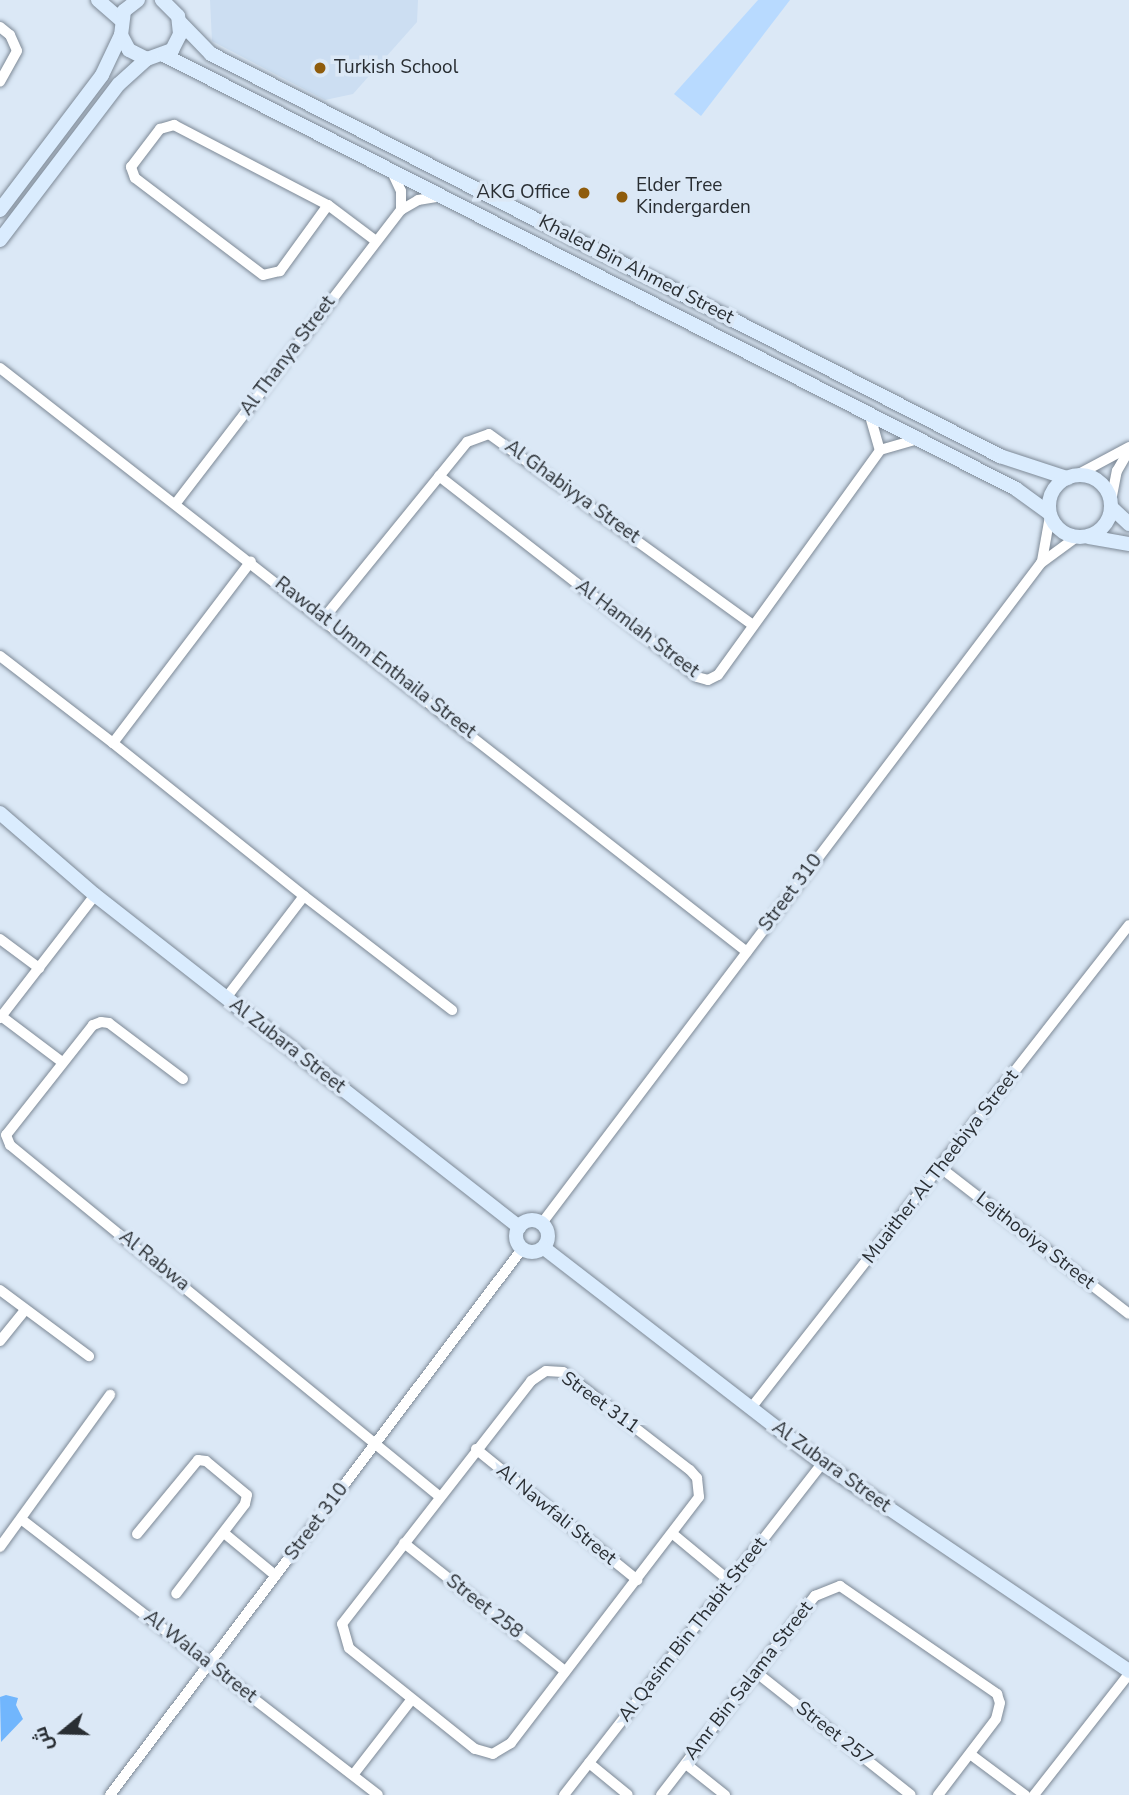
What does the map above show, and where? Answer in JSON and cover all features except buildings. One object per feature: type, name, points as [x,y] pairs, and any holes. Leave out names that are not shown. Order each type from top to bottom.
[{"type":"main road","points":[[98,0],[121,28],[129,50],[147,59]]},
{"type":"main road","points":[[0,210],[102,75],[121,28],[138,0]]},
{"type":"main road","name":"Khaled Bin Ahmed Street","points":[[162,0],[211,54],[1000,456],[1072,476]]},
{"type":"main road","points":[[0,240],[119,84],[147,59],[164,55],[177,42],[179,19],[186,0]]},
{"type":"main road","name":"Khaled Bin Ahmed Street","points":[[164,55],[1027,495],[1049,514]]},
{"type":"main road","points":[[1129,524],[1111,504],[1102,484],[1072,476],[1054,488],[1049,514],[1060,530],[1081,537],[1129,544]]},
{"type":"main road","points":[[1081,537],[1102,529],[1111,504]]},
{"type":"main road","name":"Al Zubara Street","points":[[0,813],[95,895],[519,1227]]},
{"type":"main road","name":"Al Zubara Street","points":[[0,825],[57,863]]},
{"type":"main road","points":[[529,1220],[542,1223],[548,1232],[544,1248],[533,1252],[522,1249],[516,1240],[519,1227],[529,1220]]},
{"type":"main road","name":"Al Zubara Street","points":[[544,1248],[822,1463],[1129,1672]]},
{"type":"street","points":[[0,27],[17,51],[0,82]]},
{"type":"street","points":[[328,205],[280,271],[263,275],[135,178],[131,167],[160,129],[174,125],[328,205],[376,241]]},
{"type":"street","points":[[393,174],[401,191],[401,210]]},
{"type":"street","points":[[401,210],[418,200],[438,197]]},
{"type":"street","name":"Al Thanya Street","points":[[176,503],[401,210]]},
{"type":"street","name":"Rawdat Umm Enthaila Street","points":[[0,368],[324,618],[747,952]]},
{"type":"street","points":[[870,416],[880,450],[918,440]]},
{"type":"street","name":"Al Ghabiyya Street","points":[[324,618],[467,442],[482,434],[497,437],[753,625]]},
{"type":"street","points":[[1072,476],[1129,449]]},
{"type":"street","points":[[1111,504],[1118,471],[1129,449]]},
{"type":"street","name":"Al Hamlah Street","points":[[439,476],[697,677],[708,680],[718,675],[880,450]]},
{"type":"street","name":"Street 310","points":[[1041,563],[1049,514]]},
{"type":"street","name":"Street 310","points":[[542,1223],[1041,563],[1081,537]]},
{"type":"street","points":[[113,743],[251,561]]},
{"type":"street","points":[[0,656],[452,1010]]},
{"type":"street","points":[[62,1062],[1,1017],[95,895]]},
{"type":"street","points":[[226,998],[304,896]]},
{"type":"street","name":"Muaither Al Theebiya Street","points":[[751,1408],[1129,925]]},
{"type":"street","points":[[0,939],[38,968]]},
{"type":"street","name":"Al Rabwa","points":[[183,1079],[109,1023],[93,1025],[10,1125],[6,1135],[10,1145],[375,1445]]},
{"type":"street","name":"Lejthooiya Street","points":[[941,1168],[1129,1314]]},
{"type":"street","name":"Street 310","points":[[110,1795],[522,1249]]},
{"type":"street","points":[[0,1290],[89,1356]]},
{"type":"street","points":[[0,1341],[25,1310]]},
{"type":"street","name":"Street 311","points":[[546,1371],[563,1372],[697,1478],[699,1497],[511,1743],[493,1754],[475,1749],[412,1699],[349,1648],[341,1632],[347,1614],[476,1449],[531,1381],[546,1371]]},
{"type":"street","points":[[0,1547],[110,1395]]},
{"type":"street","points":[[375,1445],[439,1496]]},
{"type":"street","name":"Al Nawfali Street","points":[[476,1449],[637,1580]]},
{"type":"street","points":[[137,1534],[202,1459],[247,1495],[223,1534],[176,1594]]},
{"type":"street","name":"Al Qasim Bin Thabit Street","points":[[564,1795],[822,1463]]},
{"type":"street","name":"Al Walaa Street","points":[[21,1519],[378,1795]]},
{"type":"street","points":[[223,1534],[276,1576]]},
{"type":"street","points":[[673,1534],[731,1582]]},
{"type":"street","name":"Street 258","points":[[404,1543],[565,1671]]},
{"type":"street","name":"Amr Bin Salama Street","points":[[660,1795],[815,1596],[840,1586],[997,1694],[1000,1711],[938,1795]]},
{"type":"street","points":[[1034,1795],[1129,1672]]},
{"type":"street","name":"Street 257","points":[[757,1673],[911,1795]]},
{"type":"street","points":[[353,1775],[412,1699]]},
{"type":"street","points":[[970,1754],[1025,1795]]},
{"type":"street","points":[[589,1763],[628,1795]]},
{"type":"street","points":[[686,1764],[725,1795]]},
{"type":"shaded area","name":"Turkish School","points":[[210,0],[418,0],[417,22],[353,94],[325,100],[212,41]]},
{"type":"shaded area","points":[[758,0],[790,0],[701,116],[674,94]]},
{"type":"shaded area","points":[[6,1695],[18,1698],[16,1705],[23,1719],[1,1742],[0,1697]]},
{"type":"place","name":"Turkish School","points":[[320,68]]},
{"type":"place","name":"AKG Office","points":[[584,193]]},
{"type":"place","name":"Elder Tree Kindergarden","points":[[622,197]]}]
